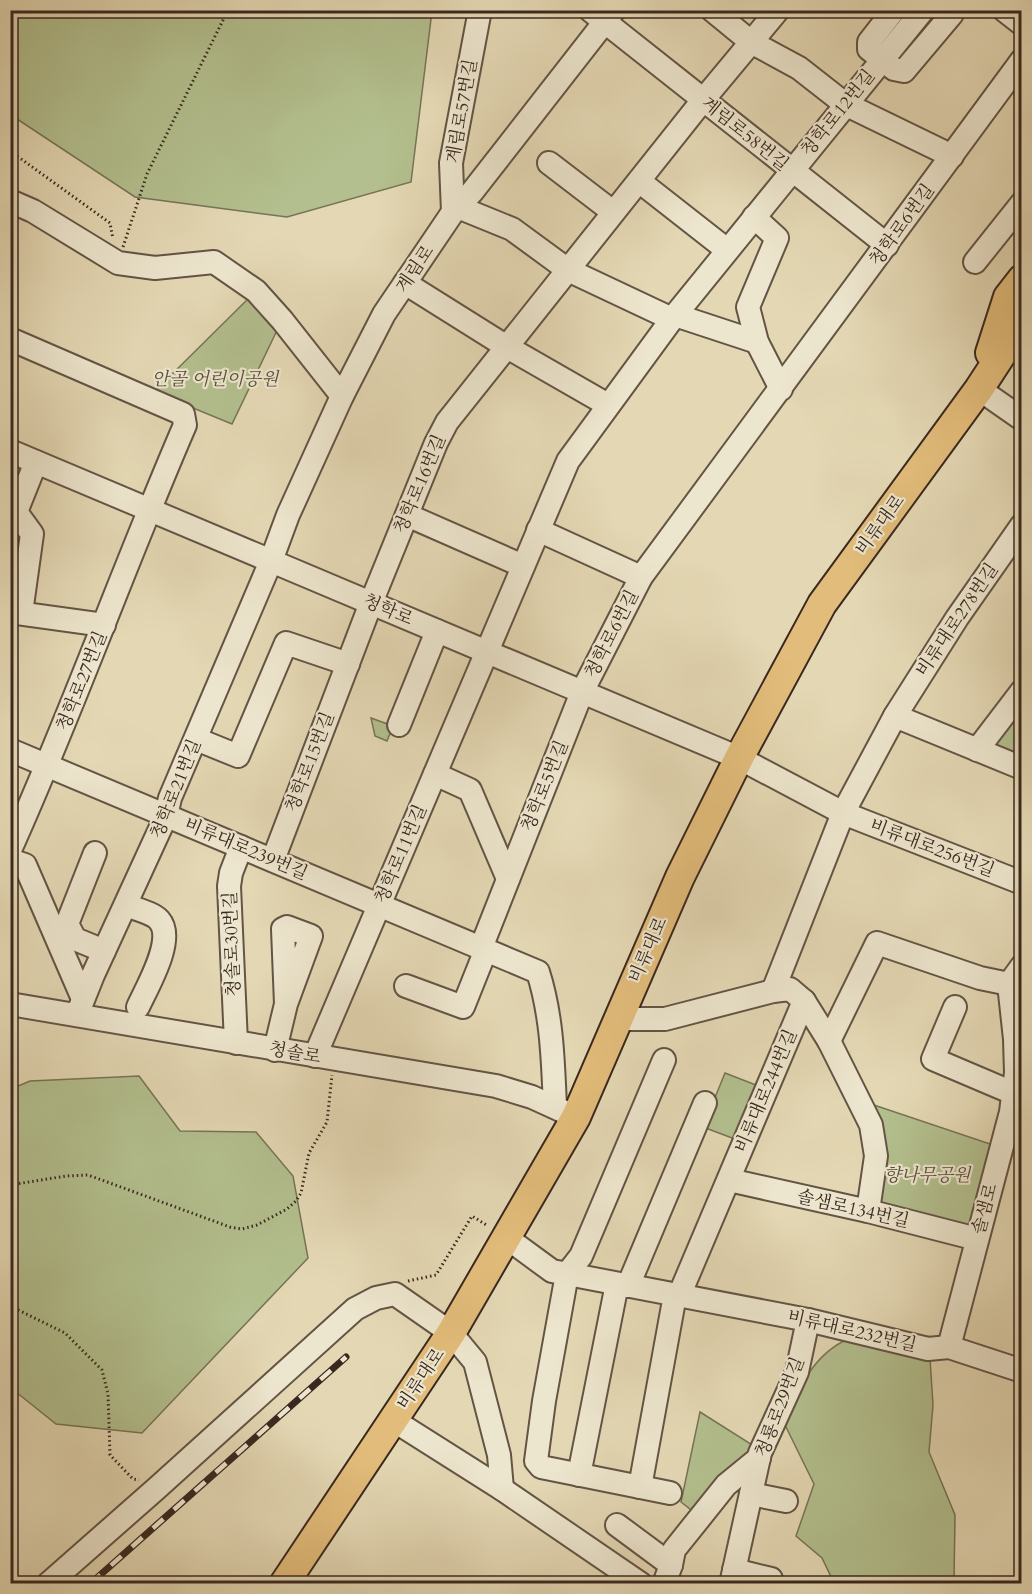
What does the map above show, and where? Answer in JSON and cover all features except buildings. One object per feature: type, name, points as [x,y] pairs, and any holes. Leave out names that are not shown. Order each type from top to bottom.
[{"type":"main road","points":[[979,389],[1008,297],[1022,279]]},
{"type":"main road","name":"비류대로","points":[[284,1584],[451,1333],[507,1238],[565,1112],[618,1019],[680,877],[739,758],[822,604],[979,389],[1022,323]]},
{"type":"main road","points":[[979,389],[1022,352]]},
{"type":"street","name":"계림로57번길","points":[[455,210],[451,163],[480,10]]},
{"type":"street","points":[[712,10],[751,42],[799,68],[861,114],[919,138],[952,156]]},
{"type":"street","name":"청학로16번길","points":[[371,603],[436,443],[447,422],[777,10]]},
{"type":"street","points":[[894,10],[869,42],[869,49],[894,69],[904,71],[952,14],[948,10]]},
{"type":"street","points":[[1004,10],[1022,24]]},
{"type":"street","name":"청학로12번길","points":[[487,652],[568,461],[673,317],[920,12]]},
{"type":"street","name":"계림로","points":[[271,561],[288,514],[342,396],[384,314],[455,210],[472,192],[603,14]]},
{"type":"street","name":"계림로58번길","points":[[603,14],[703,100],[886,245]]},
{"type":"street","name":"청학로6번길","points":[[582,692],[641,577],[1022,60]]},
{"type":"street","points":[[549,163],[613,213]]},
{"type":"street","points":[[639,181],[727,250]]},
{"type":"street","points":[[10,201],[33,211],[118,263],[155,268],[214,262],[256,291],[342,396]]},
{"type":"street","points":[[975,262],[1022,203]]},
{"type":"street","points":[[455,210],[512,229],[568,270],[673,317],[757,342]]},
{"type":"street","points":[[754,217],[777,238],[748,307],[757,342],[780,389]]},
{"type":"street","points":[[405,284],[507,347],[608,405]]},
{"type":"street","name":"청학로27번길","points":[[10,339],[183,414],[185,425],[48,766],[10,850]]},
{"type":"street","points":[[979,389],[1022,419]]},
{"type":"street","name":"청학로","points":[[10,451],[739,758]]},
{"type":"street","points":[[36,462],[16,512],[32,534],[16,613],[104,625]]},
{"type":"street","points":[[407,515],[523,566]]},
{"type":"street","name":"비류대로278번길","points":[[895,716],[957,618],[1022,525]]},
{"type":"street","name":"청학로6번길","points":[[538,530],[641,577]]},
{"type":"street","name":"청학로21번길","points":[[80,1007],[166,816],[170,798],[271,561]]},
{"type":"street","name":"청학로15번길","points":[[273,860],[371,603]]},
{"type":"street","points":[[399,725],[438,631]]},
{"type":"street","points":[[196,739],[238,756],[286,643],[348,664]]},
{"type":"street","name":"청학로11번길","points":[[324,1058],[379,905],[487,652]]},
{"type":"street","points":[[977,750],[1022,691]]},
{"type":"street","name":"청학로5번길","points":[[481,948],[582,692]]},
{"type":"street","points":[[773,991],[843,813],[895,716],[1022,768]]},
{"type":"street","name":"비류대로239번길","points":[[10,750],[538,972],[547,1000],[553,1053],[565,1112]]},
{"type":"street","name":"비류대로256번길","points":[[739,758],[843,813],[1022,882]]},
{"type":"street","points":[[435,774],[470,790],[508,879]]},
{"type":"street","name":"청솔로30번길","points":[[236,1043],[229,886],[231,873],[241,847]]},
{"type":"street","points":[[95,853],[66,924],[75,939],[104,951]]},
{"type":"street","points":[[10,860],[25,865],[80,1007]]},
{"type":"street","points":[[126,904],[158,919],[165,931],[165,945],[138,1007]]},
{"type":"street","points":[[829,1041],[877,943],[980,978],[1015,975]]},
{"type":"street","points":[[406,986],[464,1007],[483,957],[481,948]]},
{"type":"street","name":"솔샘로","points":[[949,1347],[1011,1112],[1016,1073],[1015,975]]},
{"type":"street","points":[[618,1019],[665,1019],[773,991],[790,989],[804,1001]]},
{"type":"street","name":"비류대로244번길","points":[[804,1001],[829,1041],[871,1125],[876,1156],[868,1211]]},
{"type":"street","name":"비류대로244번길","points":[[729,1180],[804,1001]]},
{"type":"street","name":"청솔로","points":[[10,1004],[80,1007],[236,1043],[496,1086],[532,1097],[565,1112]]},
{"type":"street","points":[[276,1050],[286,1004]]},
{"type":"street","points":[[955,1007],[933,1059],[1013,1093]]},
{"type":"street","points":[[664,1060],[581,1256],[567,1274],[544,1401],[537,1461],[541,1467],[670,1493]]},
{"type":"street","points":[[579,1475],[622,1285],[705,1103]]},
{"type":"street","points":[[640,1487],[677,1295],[729,1180]]},
{"type":"street","name":"솔샘로134번길","points":[[729,1180],[868,1211],[977,1239]]},
{"type":"street","name":"비류대로232번길","points":[[507,1238],[552,1271],[808,1320],[928,1349],[949,1347],[1022,1371]]},
{"type":"street","points":[[48,1584],[354,1309],[376,1298],[395,1294],[451,1333],[475,1362],[499,1455],[502,1489]]},
{"type":"street","name":"청룡로29번길","points":[[771,1579],[733,1577],[759,1458],[796,1372],[808,1320]]},
{"type":"street","points":[[393,1420],[502,1489],[641,1584]]},
{"type":"street","points":[[617,1525],[667,1574],[674,1550],[726,1485],[759,1458]]},
{"type":"street","points":[[751,1494],[786,1501]]},
{"type":"path","points":[[118,263],[147,174],[228,10]]},
{"type":"path","points":[[10,151],[110,223],[118,263]]},
{"type":"path","points":[[10,1185],[66,1176],[88,1175],[230,1227],[242,1229],[257,1225],[287,1209],[301,1193],[309,1153],[327,1122],[324,1058]]},
{"type":"path","points":[[10,1306],[65,1333],[102,1370],[108,1394],[110,1455],[133,1479],[145,1480]]},
{"type":"green space","points":[[10,11],[432,11],[411,182],[287,217],[135,197],[11,115]]},
{"type":"green space","name":"안골 어린이공원","points":[[256,291],[282,320],[232,424],[154,392]]},
{"type":"green space","points":[[1021,691],[1021,768],[977,750]]},
{"type":"green space","points":[[371,718],[393,726],[387,741],[375,736]]},
{"type":"green space","points":[[725,1073],[761,1087],[740,1141],[703,1127]]},
{"type":"green space","points":[[139,1076],[180,1131],[256,1132],[293,1176],[308,1258],[142,1433],[56,1424],[11,1388],[11,1089],[30,1081]]},
{"type":"green space","name":"향나무공원","points":[[859,1100],[1002,1148],[977,1239],[868,1211],[876,1156]]},
{"type":"green space","points":[[850,1338],[930,1358],[933,1405],[929,1452],[955,1515],[954,1581],[956,1583],[834,1583],[822,1558],[796,1536],[814,1484],[785,1425],[808,1374],[825,1354]]},
{"type":"green space","points":[[700,1412],[754,1446],[750,1455],[695,1513],[681,1502]]},
{"type":"railway","points":[[90,1584],[346,1357]]}]
